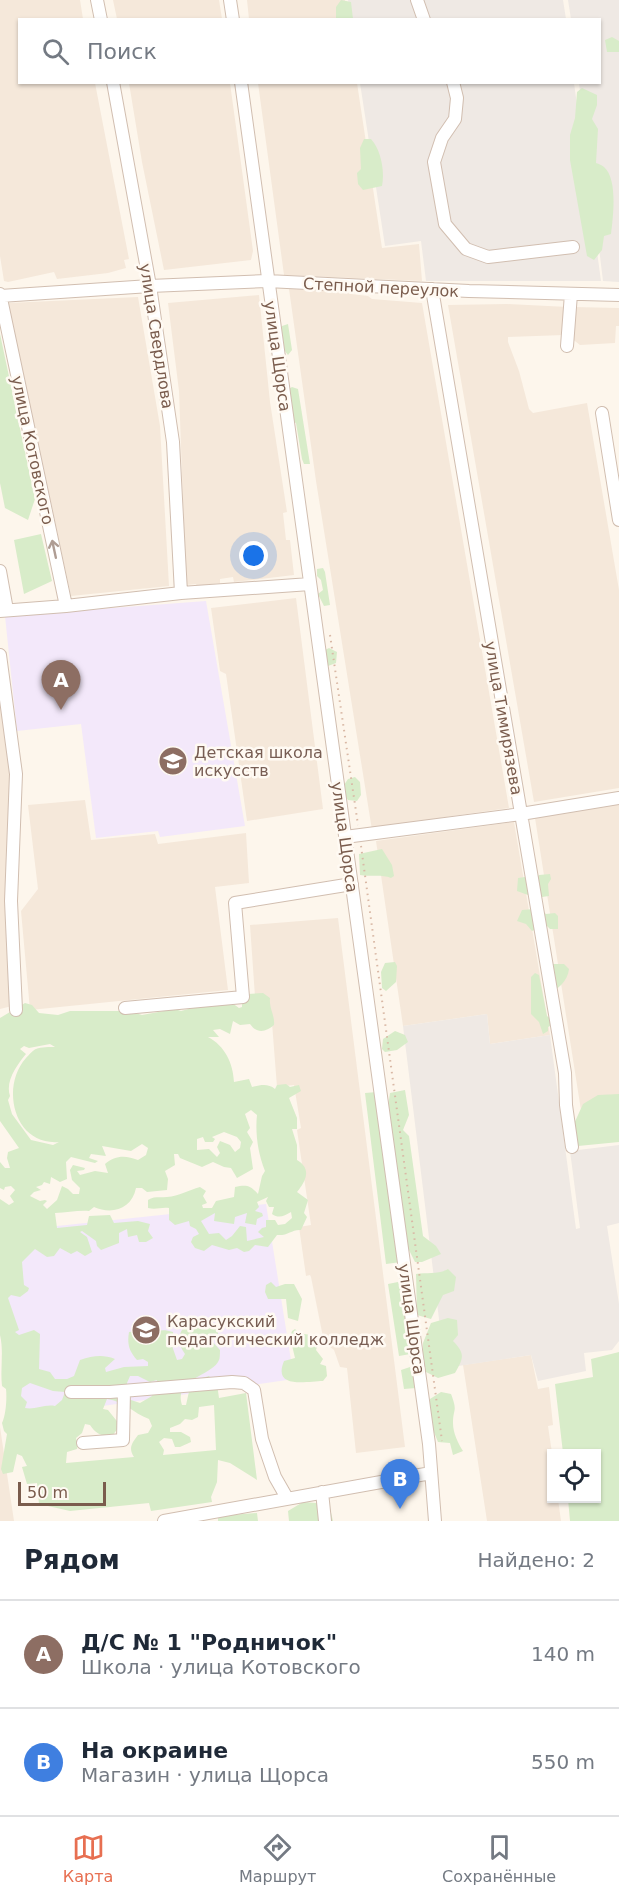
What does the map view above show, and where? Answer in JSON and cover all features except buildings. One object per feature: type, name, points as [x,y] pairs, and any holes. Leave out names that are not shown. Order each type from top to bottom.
[{"type":"street","points":[[97,0],[101,18]]},
{"type":"street","points":[[230,0],[233,18]]},
{"type":"street","points":[[417,0],[423,18]]},
{"type":"street","name":"улица Свердлова","points":[[113,84],[150,286],[173,442],[181,593]]},
{"type":"street","name":"улица Щорса","points":[[241,84],[429,1444],[431,1507],[435,1521]]},
{"type":"street","points":[[454,84],[457,98],[455,119],[442,138],[434,162],[445,224],[466,249],[488,257],[573,248]]},
{"type":"street","name":"Степной переулок","points":[[0,295],[267,281],[432,290],[619,295]]},
{"type":"street","name":"улица Тимирязева","points":[[432,290],[565,1073],[566,1105],[572,1147]]},
{"type":"street","points":[[567,346],[571,294]]},
{"type":"street","name":"улица Котовского","points":[[0,295],[66,606]]},
{"type":"street","points":[[602,413],[619,520]]},
{"type":"street","points":[[0,571],[3,610],[66,606],[181,593],[310,584]]},
{"type":"street","points":[[0,655],[16,774],[11,901],[16,1010]]},
{"type":"street","points":[[345,837],[521,814],[619,798]]},
{"type":"street","points":[[125,1008],[243,997],[235,903],[352,884]]},
{"type":"street","points":[[70,1392],[244,1383],[254,1390],[262,1439],[275,1477],[287,1498]]},
{"type":"street","points":[[83,1443],[123,1440],[124,1391]]},
{"type":"street","points":[[164,1521],[213,1516],[287,1498],[431,1473]]},
{"type":"street","points":[[321,1492],[325,1521]]},
{"type":"shaded area","points":[[0,0],[80,0],[83,18],[18,18],[18,84],[95,84],[129,259],[124,260],[126,268],[108,273],[57,279],[54,272],[8,282],[4,281],[0,256]]},
{"type":"shaded area","points":[[113,0],[219,0],[222,18],[117,18]]},
{"type":"shaded area","points":[[247,0],[345,0],[348,18],[249,18]]},
{"type":"shaded area","points":[[348,0],[563,0],[566,18],[351,18]]},
{"type":"shaded area","points":[[568,0],[619,0],[619,282],[603,281],[579,84],[601,84],[601,18],[571,18]]},
{"type":"shaded area","points":[[129,84],[230,84],[253,251],[251,260],[164,270]]},
{"type":"shaded area","points":[[258,84],[357,84],[382,248],[419,244],[422,281],[284,275]]},
{"type":"shaded area","points":[[360,84],[574,84],[601,281],[426,281],[421,241],[385,246]]},
{"type":"shaded area","points":[[289,289],[340,291],[368,296],[372,299],[422,303],[509,808],[372,830],[316,481]]},
{"type":"shaded area","points":[[259,295],[270,402],[287,512],[283,513],[286,540],[290,540],[294,575],[234,582],[233,577],[220,579],[220,583],[186,585],[179,391],[168,303]]},
{"type":"shaded area","points":[[138,297],[160,426],[169,586],[71,596],[8,303]]},
{"type":"shaded area","points":[[507,304],[568,307],[564,335],[508,337],[508,342],[519,371],[529,409],[533,413],[587,403],[619,590],[619,788],[534,802],[448,305]]},
{"type":"shaded area","points":[[573,307],[619,308],[619,326],[616,326],[615,343],[580,345],[571,338]]},
{"type":"shaded area","points":[[296,598],[323,809],[247,821],[226,674],[220,671],[211,608]]},
{"type":"shaded area","points":[[206,601],[245,826],[160,837],[158,831],[96,838],[81,724],[17,731],[5,616]]},
{"type":"shaded area","points":[[0,674],[12,774],[12,1006],[0,1009]]},
{"type":"shaded area","points":[[85,800],[91,840],[155,834],[158,844],[246,833],[249,883],[215,887],[228,990],[30,1010],[21,911],[38,889],[28,805]]},
{"type":"shaded area","points":[[619,802],[619,1137],[586,1142],[535,818]]},
{"type":"shaded area","points":[[514,822],[550,1035],[490,1044],[487,1014],[403,1026],[376,841]]},
{"type":"shaded area","points":[[338,918],[405,1447],[356,1453],[347,1368],[340,1367],[334,1350],[324,1342],[311,1277],[306,1276],[299,1227],[311,1225],[297,1130],[301,1128],[294,1085],[277,1087],[271,1010],[256,1011],[250,925]]},
{"type":"shaded area","points":[[487,1014],[490,1044],[550,1035],[576,1229],[580,1228],[570,1151],[619,1145],[619,1223],[607,1226],[619,1304],[619,1341],[612,1350],[584,1353],[586,1371],[538,1381],[531,1355],[445,1368],[403,1026]]},
{"type":"shaded area","name":"Карасукский педагогический колледж","points":[[266,1204],[294,1379],[18,1418],[0,1232]]},
{"type":"shaded area","points":[[531,1355],[538,1389],[549,1387],[553,1425],[548,1426],[551,1449],[547,1449],[547,1503],[559,1503],[561,1521],[487,1521],[463,1365]]},
{"type":"shaded area","points":[[0,1427],[14,1521],[0,1521]]},
{"type":"green space","points":[[341,0],[351,2],[353,18],[336,18],[336,7]]},
{"type":"green space","points":[[612,37],[619,41],[619,52],[607,52],[605,40]]},
{"type":"green space","points":[[582,88],[597,95],[597,105],[592,119],[598,129],[596,163],[603,166],[608,173],[613,189],[611,234],[604,236],[602,250],[594,260],[587,256],[570,160],[570,135],[575,118],[577,92]]},
{"type":"green space","points":[[364,139],[371,139],[377,149],[383,174],[382,186],[363,190],[358,184],[357,173],[361,169],[360,148]]},
{"type":"green space","points":[[288,324],[292,350],[288,355],[282,345],[280,334],[282,326]]},
{"type":"green space","points":[[0,334],[35,499],[28,520],[5,508],[0,483]]},
{"type":"green space","points":[[292,387],[298,389],[310,464],[304,464],[296,423],[292,421],[287,390]]},
{"type":"green space","points":[[41,534],[52,581],[24,594],[14,540]]},
{"type":"green space","points":[[323,568],[330,605],[324,606],[318,594],[323,590],[321,580],[317,576],[317,569]]},
{"type":"green space","points":[[329,648],[337,652],[336,663],[328,666],[323,663],[325,650]]},
{"type":"green space","points":[[355,777],[360,782],[361,795],[357,801],[348,800],[342,788],[348,779]]},
{"type":"green space","points":[[382,849],[392,865],[394,876],[391,878],[360,875],[359,854]]},
{"type":"green space","points":[[550,874],[549,896],[542,897],[536,893],[534,881],[539,875]]},
{"type":"green space","points":[[525,877],[530,893],[528,895],[517,891],[518,878]]},
{"type":"green space","points":[[540,909],[546,914],[555,913],[558,916],[558,929],[550,929],[546,925],[532,931],[526,924],[517,921],[522,910]]},
{"type":"green space","points":[[552,959],[553,964],[564,964],[569,969],[561,985],[547,995],[544,977]]},
{"type":"green space","points":[[395,962],[396,982],[386,991],[382,988],[381,972],[385,963]]},
{"type":"green space","points":[[535,973],[539,975],[547,1016],[551,1019],[552,1025],[543,1034],[539,1022],[531,1014],[531,977]]},
{"type":"green space","points":[[263,993],[270,998],[274,1025],[262,1031],[250,1024],[240,1025],[233,1021],[230,1034],[220,1029],[213,1030],[219,1037],[208,1037],[219,1045],[227,1056],[234,1082],[249,1079],[252,1087],[267,1085],[275,1089],[277,1085],[286,1084],[290,1087],[299,1085],[301,1091],[289,1098],[297,1118],[297,1129],[292,1129],[297,1145],[297,1160],[306,1171],[303,1184],[297,1192],[308,1200],[304,1213],[307,1217],[301,1230],[277,1235],[268,1247],[255,1245],[249,1251],[244,1252],[237,1248],[229,1250],[212,1245],[204,1251],[195,1248],[191,1242],[193,1237],[199,1234],[190,1226],[189,1221],[175,1225],[169,1220],[169,1208],[148,1208],[150,1199],[176,1195],[200,1187],[206,1191],[203,1196],[207,1203],[202,1205],[203,1208],[212,1208],[216,1201],[234,1197],[235,1187],[248,1186],[258,1194],[265,1171],[256,1129],[257,1115],[251,1110],[245,1114],[250,1128],[247,1132],[253,1142],[250,1148],[253,1169],[237,1178],[231,1168],[213,1162],[202,1167],[174,1154],[175,1165],[165,1171],[168,1179],[167,1190],[147,1192],[142,1188],[136,1188],[134,1195],[126,1205],[114,1210],[94,1207],[89,1211],[55,1213],[57,1228],[87,1225],[89,1216],[110,1215],[114,1223],[138,1221],[150,1224],[148,1231],[153,1238],[146,1242],[139,1242],[137,1235],[128,1237],[127,1229],[119,1233],[119,1243],[101,1250],[96,1241],[82,1231],[80,1232],[87,1237],[92,1252],[85,1256],[77,1251],[71,1254],[60,1248],[54,1256],[47,1257],[35,1249],[22,1262],[24,1285],[29,1288],[28,1291],[20,1297],[11,1295],[8,1298],[19,1330],[15,1332],[19,1335],[34,1330],[40,1334],[39,1369],[50,1372],[55,1379],[67,1379],[74,1376],[80,1360],[93,1357],[106,1356],[115,1359],[105,1368],[106,1372],[124,1367],[148,1366],[148,1362],[143,1359],[137,1360],[132,1354],[129,1347],[129,1332],[137,1331],[145,1339],[158,1331],[173,1332],[174,1340],[171,1343],[177,1360],[182,1359],[185,1354],[179,1341],[183,1328],[209,1326],[218,1329],[218,1334],[210,1339],[220,1350],[219,1359],[209,1370],[188,1383],[183,1389],[182,1405],[186,1405],[190,1387],[209,1376],[217,1384],[219,1398],[246,1393],[257,1480],[230,1463],[218,1460],[217,1482],[211,1497],[212,1502],[151,1511],[149,1503],[70,1511],[39,1504],[37,1483],[27,1484],[22,1467],[27,1466],[22,1456],[17,1454],[13,1472],[3,1474],[1,1469],[7,1434],[2,1423],[6,1389],[2,1386],[1,1373],[0,1199],[9,1205],[14,1202],[10,1196],[15,1190],[11,1186],[5,1187],[4,1190],[0,1188],[0,1162],[5,1168],[10,1168],[8,1152],[19,1148],[0,1121],[0,1018],[25,1003],[32,1005],[39,1013],[58,1015],[70,1011],[129,1011],[142,1015],[175,1009],[181,1011],[211,1003],[232,1003],[239,1008],[242,1007],[242,1002],[248,994]],"holes":[[[50,1044],[55,1047],[36,1049],[26,1058],[18,1070],[13,1098],[22,1125],[31,1135],[44,1141],[59,1142],[53,1145],[31,1140],[12,1114],[8,1100],[10,1079],[26,1054],[20,1049],[24,1046],[29,1048]],[[224,1132],[237,1137],[241,1142],[240,1148],[235,1152],[230,1145],[220,1141],[217,1147],[220,1153],[217,1157],[209,1149],[197,1150],[197,1139],[203,1137],[205,1142],[213,1142],[215,1139],[212,1137]],[[142,1144],[148,1148],[146,1155],[138,1160],[121,1157],[109,1161],[105,1164],[108,1173],[95,1171],[80,1175],[77,1171],[85,1168],[73,1165],[70,1170],[72,1180],[80,1188],[79,1194],[73,1194],[62,1186],[57,1200],[47,1209],[43,1205],[47,1201],[40,1201],[30,1196],[41,1190],[36,1187],[44,1182],[50,1184],[51,1177],[60,1182],[67,1179],[66,1162],[71,1157],[95,1163],[98,1161],[89,1158],[91,1154],[106,1156],[102,1146],[131,1151]],[[268,1197],[266,1201],[269,1207],[274,1207],[272,1214],[279,1217],[291,1212],[292,1218],[285,1224],[278,1225],[275,1220],[266,1220],[266,1227],[258,1232],[264,1237],[247,1241],[246,1227],[240,1226],[226,1240],[219,1233],[209,1234],[201,1221],[215,1213],[214,1221],[234,1224],[235,1217],[247,1213],[245,1223],[256,1225],[257,1219],[263,1216],[262,1213],[255,1211],[259,1207],[257,1202]],[[130,1376],[138,1376],[150,1382],[157,1380],[152,1396],[140,1403],[128,1399],[127,1383]],[[30,1383],[53,1391],[65,1392],[62,1400],[55,1406],[25,1408],[27,1402],[21,1396],[22,1388]],[[107,1399],[118,1402],[149,1419],[152,1426],[148,1433],[138,1435],[132,1446],[131,1451],[134,1457],[66,1463],[67,1452],[77,1449],[76,1438],[82,1433],[85,1424],[90,1425],[100,1434],[113,1435],[120,1425],[108,1410],[103,1409]],[[214,1405],[216,1450],[163,1455],[164,1450],[159,1442],[164,1438],[172,1439],[175,1447],[191,1442],[190,1437],[181,1432],[170,1432],[170,1428],[185,1419],[192,1420],[198,1417],[199,1407]]]},
{"type":"green space","points":[[395,1031],[405,1035],[408,1042],[397,1050],[385,1052],[382,1049],[383,1039]]},
{"type":"green space","points":[[405,1090],[409,1115],[403,1130],[409,1136],[423,1236],[436,1246],[441,1254],[422,1262],[415,1262],[406,1244],[401,1194],[392,1188],[401,1262],[386,1264],[365,1093],[377,1092],[387,1113],[390,1093]]},
{"type":"green space","points":[[619,1094],[619,1142],[578,1146],[573,1126],[583,1104],[598,1095]]},
{"type":"green space","points":[[448,1269],[456,1277],[454,1291],[443,1295],[431,1319],[417,1315],[416,1274],[436,1273]]},
{"type":"green space","points":[[403,1281],[416,1353],[399,1356],[388,1284]]},
{"type":"green space","points":[[271,1282],[276,1287],[294,1284],[302,1299],[298,1321],[288,1318],[286,1299],[268,1299],[265,1292],[266,1285]]},
{"type":"green space","points":[[448,1318],[457,1320],[458,1335],[453,1341],[462,1357],[455,1373],[438,1378],[422,1370],[423,1343],[431,1323]]},
{"type":"green space","points":[[295,1329],[299,1333],[310,1335],[318,1344],[316,1350],[323,1359],[320,1364],[326,1366],[327,1376],[323,1381],[293,1382],[283,1376],[284,1361],[295,1358],[290,1337]]},
{"type":"green space","points":[[619,1352],[619,1521],[570,1521],[568,1503],[601,1503],[601,1449],[563,1449],[555,1384],[593,1377],[591,1359]]},
{"type":"green space","points":[[410,1367],[416,1376],[416,1388],[404,1389],[401,1370]]},
{"type":"green space","points":[[441,1392],[451,1394],[455,1410],[454,1430],[463,1451],[453,1455],[450,1443],[438,1442],[429,1420],[430,1399]]},
{"type":"green space","points":[[303,1502],[329,1504],[333,1521],[289,1521],[288,1511]]},
{"type":"green space","points":[[257,1513],[258,1521],[218,1521],[218,1516]]},
{"type":"place","name":"Д/С № 1 \"Родничок\"","points":[[61,710]]},
{"type":"place","name":"Детская школа искусств","points":[[173,761]]},
{"type":"place","name":"Карасукский педагогический колледж","points":[[146,1330]]},
{"type":"place","name":"На окраине","points":[[400,1509]]}]
